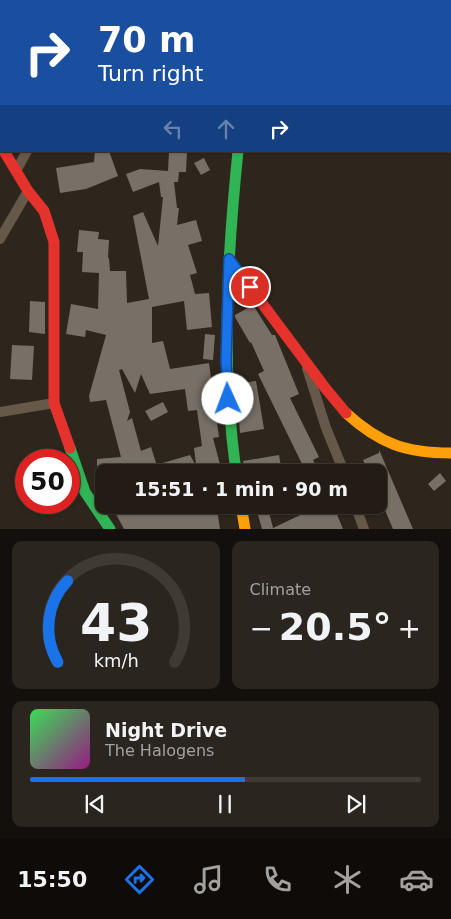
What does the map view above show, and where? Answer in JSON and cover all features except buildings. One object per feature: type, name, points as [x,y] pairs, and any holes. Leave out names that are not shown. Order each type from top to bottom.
[{"type":"street","points":[[5,152],[28,191],[44,211],[54,242],[54,403],[85,492],[110,529]]},
{"type":"street","points":[[16,171],[27,152]]},
{"type":"street","points":[[235,464],[226,360],[232,203],[238,152]]},
{"type":"street","points":[[0,238],[28,191]]},
{"type":"street","points":[[229,259],[350,418],[384,441],[406,449],[451,453]]},
{"type":"street","points":[[303,358],[326,428],[341,464]]},
{"type":"street","points":[[0,412],[54,403]]},
{"type":"street","points":[[242,514],[245,529]]},
{"type":"street","points":[[359,514],[364,529]]},
{"type":"traffic: fast","points":[[235,464],[228,391],[227,312],[238,152]]},
{"type":"traffic: fast","points":[[70,448],[85,492],[110,529]]},
{"type":"traffic: slow","points":[[346,413],[358,424],[394,445],[420,451],[451,453]]},
{"type":"traffic: slow","points":[[242,514],[245,529]]},
{"type":"traffic: jam","points":[[5,152],[28,191],[44,211],[54,242],[54,403],[70,448]]},
{"type":"traffic: jam","points":[[229,259],[346,413]]},
{"type":"route","points":[[228,399],[226,360],[229,259],[250,287]]}]
